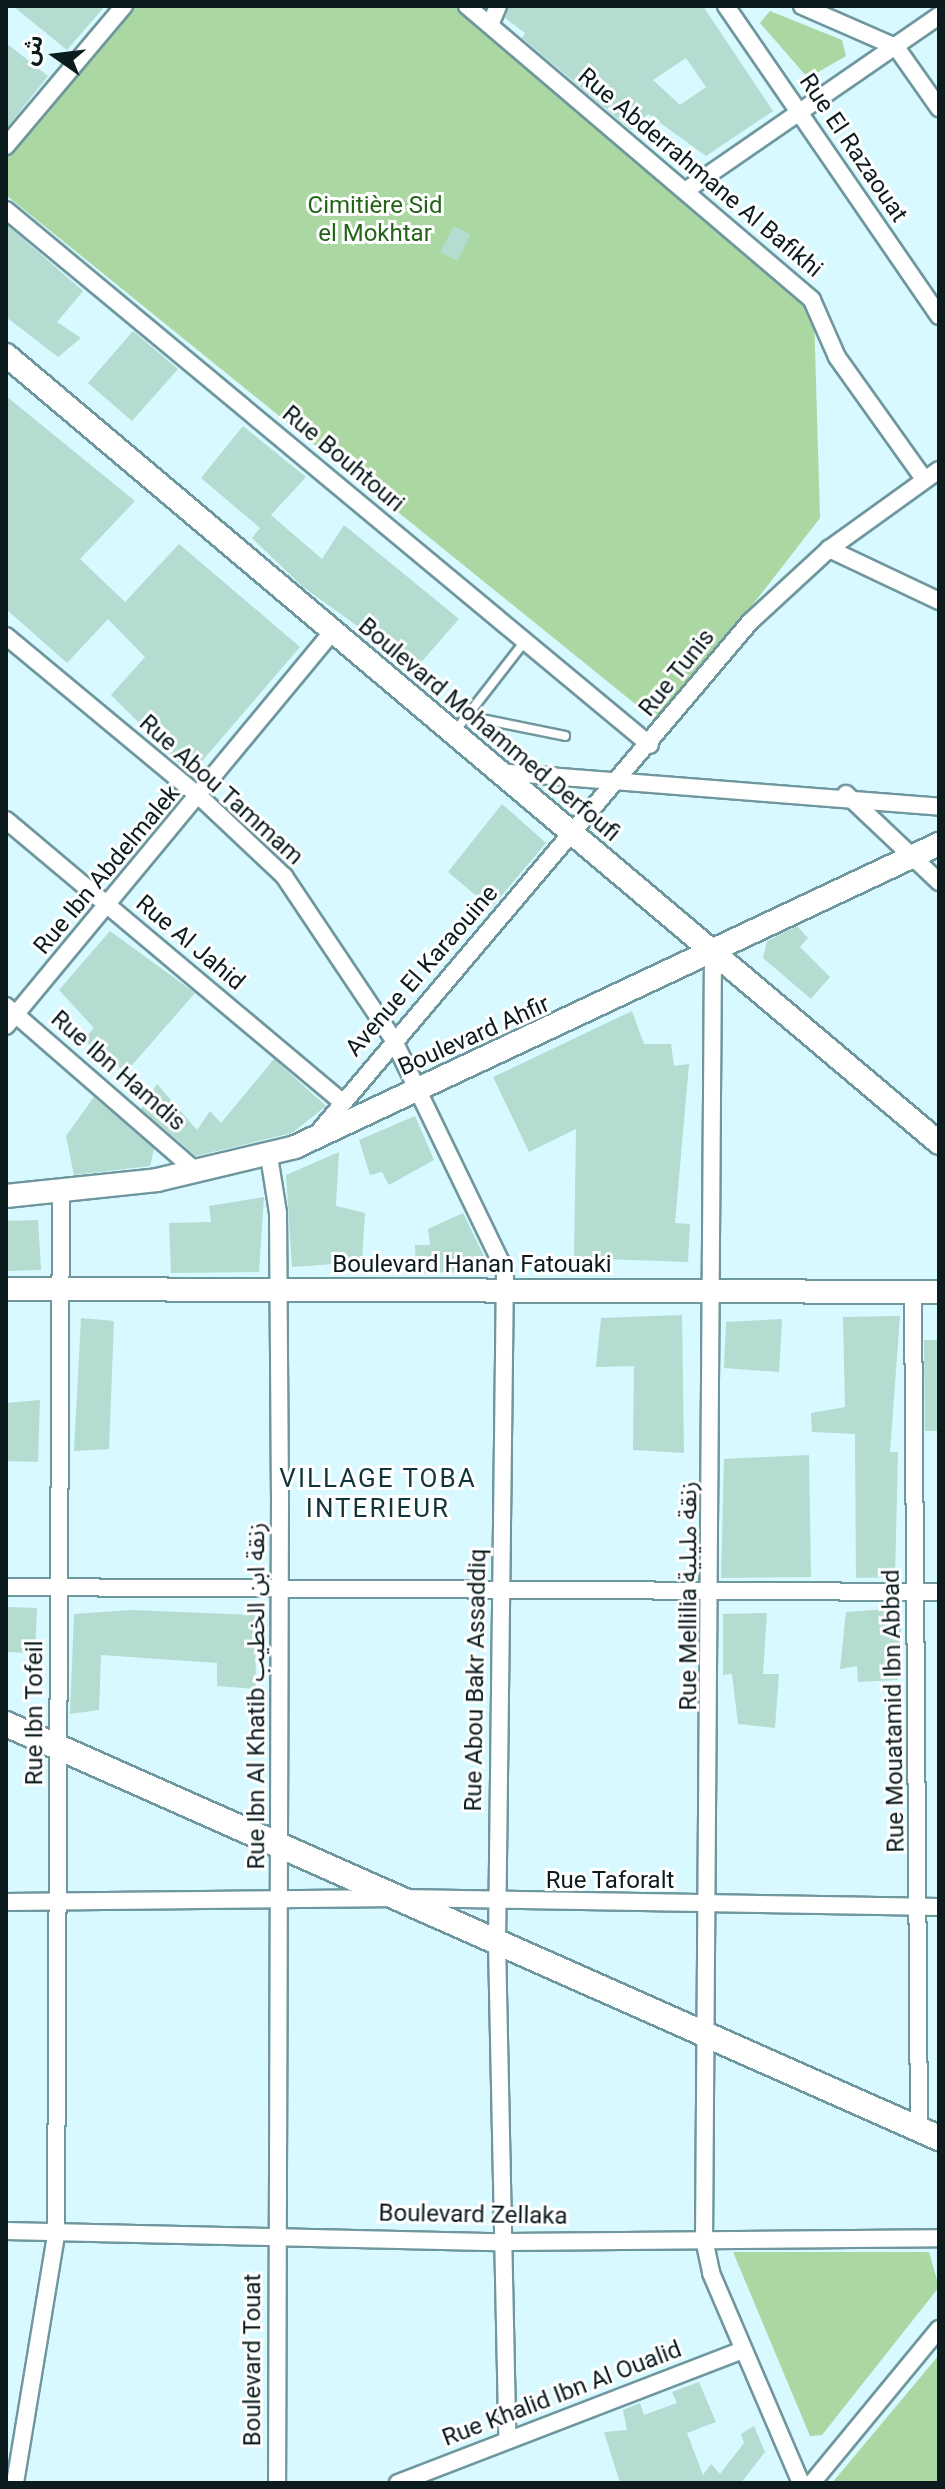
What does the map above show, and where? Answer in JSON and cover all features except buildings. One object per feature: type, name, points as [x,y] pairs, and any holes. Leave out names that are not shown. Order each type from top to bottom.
[{"type":"main road","points":[[6,1724],[929,2134]]},
{"type":"street","points":[[6,146],[124,6]]},
{"type":"street","name":"Rue Abderrahmane Al Bafikhi","points":[[467,6],[819,308],[837,357],[924,479]]},
{"type":"street","points":[[490,25],[498,6]]},
{"type":"street","name":"Rue El Razaouat","points":[[726,6],[939,316]]},
{"type":"street","points":[[802,6],[896,47],[939,108]]},
{"type":"street","points":[[685,191],[939,16]]},
{"type":"street","name":"Rue Bouhtouri","points":[[6,210],[650,745]]},
{"type":"street","name":"Boulevard Mohammed Derfoufi","points":[[6,355],[571,837],[939,1143]]},
{"type":"street","name":"Rue Tunis","points":[[571,837],[750,622],[829,549],[939,470]]},
{"type":"street","points":[[829,549],[939,601]]},
{"type":"street","name":"Rue Ibn Abdelmalek","points":[[9,1016],[110,907],[333,631]]},
{"type":"street","name":"Rue Abou Tammam","points":[[6,636],[199,796],[284,876],[393,1039],[420,1090]]},
{"type":"street","points":[[496,772],[846,794],[939,807]]},
{"type":"street","points":[[846,794],[909,858],[939,882]]},
{"type":"street","name":"Rue Al Jahid","points":[[6,820],[342,1102]]},
{"type":"street","name":"Avenue El Karaouine","points":[[313,1139],[393,1039],[571,837]]},
{"type":"street","name":"Boulevard Ahfir","points":[[6,1196],[197,1172],[269,1156],[420,1090],[939,844]]},
{"type":"street","name":"Rue Mellilia زنقة مليلية","points":[[704,2239],[713,1590],[713,953]]},
{"type":"street","name":"Rue Ibn Hamdis","points":[[9,1016],[197,1172]]},
{"type":"street","name":"Rue Abou Bakr Assaddiq","points":[[420,1090],[509,1291],[500,1587],[497,1943],[498,2242],[507,2439]]},
{"type":"street","name":"Rue Ibn Al Khatib زنقة ابن الخطيب","points":[[269,1156],[278,1213],[282,1845],[276,2236]]},
{"type":"street","name":"Rue Ibn Tofeil","points":[[15,2483],[56,2235],[58,1588],[64,1292],[61,1190]]},
{"type":"street","name":"Boulevard Hanan Fatouaki","points":[[6,1289],[277,1293],[939,1292]]},
{"type":"street","name":"Rue Mouatamid Ibn Abbad","points":[[913,1292],[920,1907],[929,2134]]},
{"type":"street","points":[[6,1587],[279,1592],[500,1587],[939,1592]]},
{"type":"street","name":"Rue Taforalt","points":[[6,1902],[281,1902],[399,1898],[499,1905],[939,1907]]},
{"type":"street","name":"Boulevard Zellaka","points":[[6,2231],[56,2235],[276,2236],[498,2242],[939,2238]]},
{"type":"street","name":"Boulevard Touat","points":[[276,2236],[277,2483]]},
{"type":"street","points":[[704,2239],[743,2350],[801,2483]]},
{"type":"street","points":[[812,2483],[939,2329]]},
{"type":"street","name":"Rue Khalid Ibn Al Oualid","points":[[398,2483],[743,2350]]},
{"type":"lane","points":[[452,734],[525,641]]},
{"type":"lane","points":[[467,716],[565,736]]},
{"type":"green space","name":"Cimitière Sid el Mokhtar","points":[[123,6],[454,6],[814,314],[820,518],[660,724],[6,195],[6,148]]},
{"type":"green space","points":[[770,11],[842,40],[846,56],[808,78],[760,23]]},
{"type":"green space","points":[[733,2252],[929,2252],[939,2287],[822,2435],[810,2436]]},
{"type":"green space","points":[[939,2355],[939,2483],[832,2483]]},
{"type":"district","name":"VILLAGE TOBA INTERIEUR","points":[[378,1494]]}]
